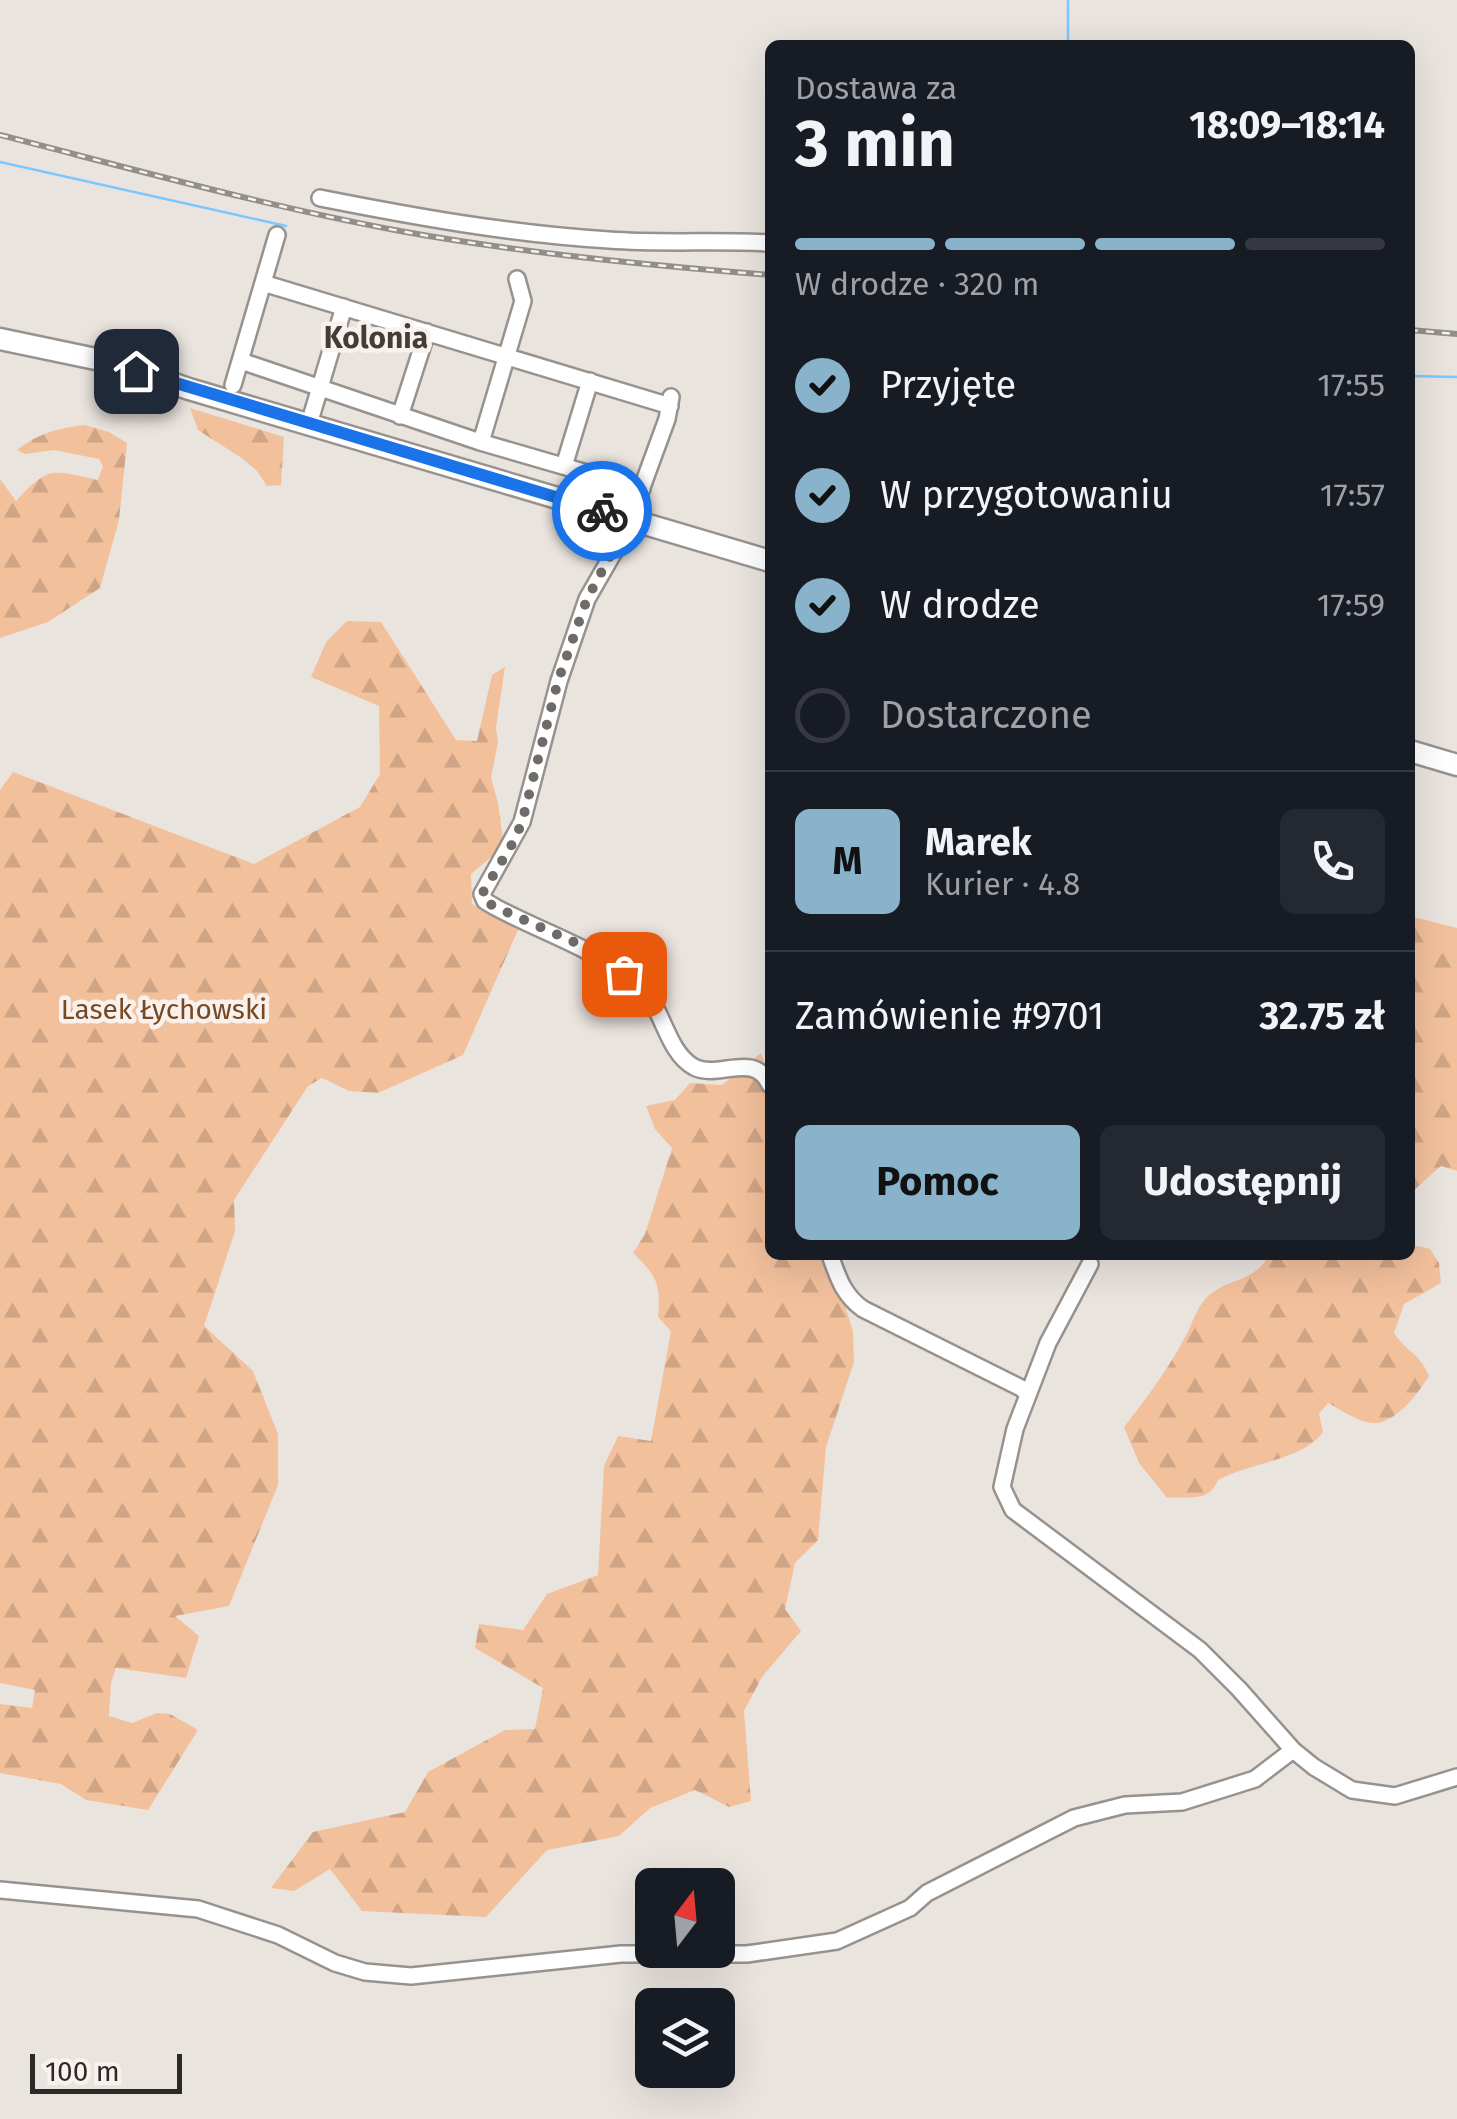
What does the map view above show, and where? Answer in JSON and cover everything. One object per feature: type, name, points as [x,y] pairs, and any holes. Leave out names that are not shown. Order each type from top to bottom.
[{"type":"main road","points":[[2,342],[110,362],[765,560]]},
{"type":"main road","points":[[1415,752],[1457,765]]},
{"type":"street","points":[[320,198],[535,234],[613,241],[765,243]]},
{"type":"street","points":[[233,385],[277,235]]},
{"type":"street","points":[[481,442],[523,301],[516,279]]},
{"type":"street","points":[[264,283],[590,381],[670,401],[642,489],[587,599],[558,681],[522,822],[482,894],[495,907],[574,942],[624,974],[646,993],[682,1057],[693,1066],[703,1070],[752,1068],[765,1078]]},
{"type":"street","points":[[309,424],[344,307]]},
{"type":"street","points":[[400,416],[427,332]]},
{"type":"street","points":[[241,361],[481,442],[642,489]]},
{"type":"street","points":[[564,466],[590,381]]},
{"type":"street","points":[[832,1260],[850,1300],[1028,1394]]},
{"type":"street","points":[[1090,1264],[1048,1343],[1028,1394],[1002,1478],[1013,1510],[1200,1650],[1293,1750],[1352,1790],[1395,1796],[1457,1777]]},
{"type":"street","points":[[0,1890],[198,1909],[278,1935],[335,1963],[365,1972],[411,1976],[620,1954],[747,1954],[856,1936],[910,1908],[927,1893],[1074,1818],[1125,1805],[1182,1802],[1255,1779],[1293,1750]]},
{"type":"green space","points":[[190,408],[284,437],[281,485],[267,486],[243,459],[198,430]]},
{"type":"green space","points":[[85,425],[109,432],[127,443],[119,520],[100,588],[48,622],[0,638],[0,479],[16,501],[36,481],[52,473],[98,480],[103,466],[99,459],[54,450],[25,454],[17,450],[49,432]]},
{"type":"green space","name":"Lasek Łychowski","points":[[347,621],[381,622],[456,740],[477,741],[492,675],[505,667],[491,777],[504,846],[471,874],[472,904],[518,930],[463,1055],[378,1093],[349,1091],[322,1078],[308,1086],[234,1200],[235,1231],[204,1326],[253,1371],[278,1434],[278,1485],[229,1606],[175,1616],[199,1636],[186,1678],[116,1668],[111,1683],[109,1716],[132,1723],[157,1713],[170,1714],[198,1730],[148,1810],[86,1800],[61,1784],[0,1773],[0,1704],[32,1708],[35,1690],[0,1683],[0,790],[13,772],[254,864],[360,807],[380,774],[379,706],[311,677],[326,642]]},
{"type":"green space","points":[[1415,917],[1457,928],[1457,1171],[1441,1166],[1415,1189]]},
{"type":"green space","points":[[761,1053],[765,1065],[765,1260],[831,1260],[853,1331],[854,1362],[826,1447],[818,1540],[795,1563],[785,1609],[801,1631],[762,1677],[744,1711],[751,1801],[729,1807],[695,1790],[650,1808],[619,1836],[547,1850],[486,1917],[362,1911],[330,1869],[294,1891],[271,1888],[313,1832],[405,1812],[428,1772],[505,1730],[535,1729],[543,1688],[475,1648],[479,1624],[523,1630],[547,1594],[598,1575],[604,1466],[618,1436],[651,1441],[671,1331],[658,1317],[656,1281],[633,1253],[645,1234],[672,1148],[655,1129],[646,1106],[675,1100],[690,1083],[722,1085]]},
{"type":"green space","points":[[1415,1245],[1430,1249],[1439,1263],[1441,1283],[1404,1304],[1394,1333],[1429,1376],[1406,1406],[1382,1422],[1355,1418],[1328,1403],[1319,1414],[1323,1432],[1303,1449],[1218,1480],[1204,1495],[1167,1498],[1139,1463],[1124,1427],[1172,1359],[1207,1297],[1266,1260],[1415,1260]]},
{"type":"waterway","points":[[1068,0],[1068,40]]},
{"type":"waterway","points":[[0,162],[286,226]]},
{"type":"waterway","points":[[1415,376],[1457,377]]},
{"type":"railway","points":[[0,135],[249,199],[400,231],[584,258],[765,275]]},
{"type":"railway","points":[[1415,330],[1457,334]]},
{"type":"way so far","points":[[602,511],[630,519],[587,599],[558,681],[522,822],[482,894],[495,907],[574,942],[624,974]]},
{"type":"district","name":"Kolonia","points":[[376,338]]},
{"type":"route","points":[[136,371],[602,511]]}]
